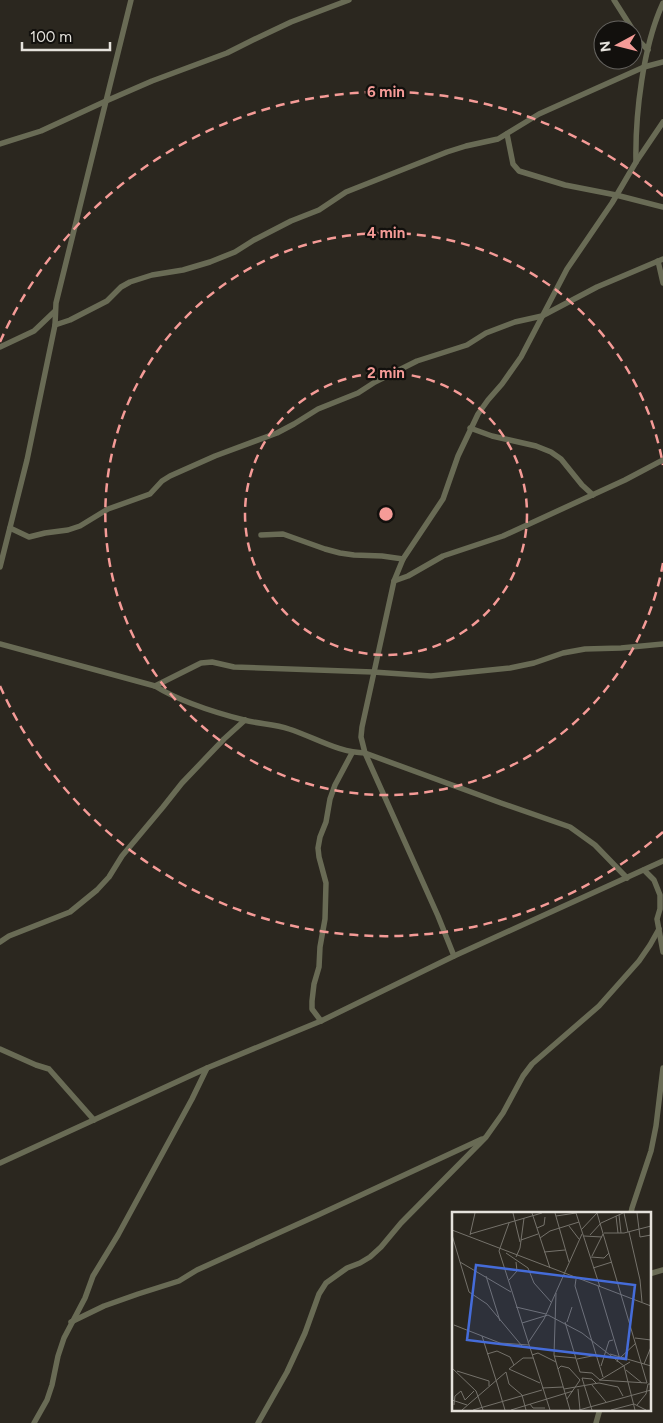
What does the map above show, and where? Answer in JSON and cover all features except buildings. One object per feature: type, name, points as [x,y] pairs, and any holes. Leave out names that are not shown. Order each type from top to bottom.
[{"type":"street","points":[[0,567],[26,460],[55,325],[55,312],[131,0]]},
{"type":"street","points":[[0,144],[42,131],[152,81],[227,53],[291,22],[349,0]]},
{"type":"street","points":[[614,0],[627,20]]},
{"type":"street","points":[[636,162],[638,120],[644,67],[656,19],[663,3]]},
{"type":"street","points":[[643,45],[648,50]]},
{"type":"street","points":[[55,325],[70,320],[107,301],[121,287],[130,282],[140,278],[183,270],[235,252],[290,221],[319,210],[346,192],[447,152],[466,146],[490,142],[539,114],[644,67],[663,62]]},
{"type":"street","points":[[454,956],[366,753],[361,737],[373,672],[385,628],[394,581],[404,559],[443,499],[458,456],[478,414],[521,356],[567,269],[612,203],[636,162],[663,122]]},
{"type":"street","points":[[507,134],[512,164],[518,171],[565,186],[616,194],[663,207]]},
{"type":"street","points":[[10,528],[29,537],[80,526],[108,509],[150,494],[162,481],[170,476],[215,456],[277,433],[318,409],[358,393],[374,382],[417,361],[466,345],[486,333],[515,322],[542,316],[597,287],[660,260],[663,283]]},
{"type":"street","points":[[0,347],[34,331],[55,312]]},
{"type":"street","points":[[470,428],[551,452],[561,459],[582,485],[593,495]]},
{"type":"street","points":[[394,581],[408,576],[443,556],[503,536],[593,495],[663,460]]},
{"type":"street","points":[[261,535],[283,534],[325,549],[347,554],[404,559]]},
{"type":"street","points":[[0,644],[155,686],[170,695],[245,720],[288,729],[352,753],[366,753],[570,827],[595,845],[627,878]]},
{"type":"street","points":[[155,686],[173,676],[207,662],[234,667],[431,676],[510,668],[534,663],[563,653],[585,649],[663,644]]},
{"type":"street","points":[[0,942],[70,912],[97,890],[109,877],[122,856],[182,783],[245,720]]},
{"type":"street","points":[[321,1020],[312,1009],[314,984],[319,967],[325,919],[326,883],[318,848],[326,822],[330,799],[352,753]]},
{"type":"street","points":[[0,1163],[208,1068],[321,1020],[454,956],[663,860]]},
{"type":"street","points":[[644,870],[654,880],[660,895],[660,910],[657,919],[663,952]]},
{"type":"street","points":[[258,1423],[287,1372],[319,1294],[326,1283],[347,1268],[360,1264],[381,1247],[401,1223],[486,1136],[503,1113],[523,1076],[532,1064],[599,1006],[639,961],[659,929]]},
{"type":"street","points":[[0,1049],[50,1069],[94,1120]]},
{"type":"street","points":[[34,1423],[47,1400],[58,1356],[71,1322],[85,1298],[93,1276],[118,1235],[208,1068]]},
{"type":"street","points":[[631,1212],[651,1151],[663,1068]]},
{"type":"street","points":[[71,1322],[104,1306],[179,1281],[197,1270],[486,1136]]},
{"type":"street","points":[[650,1274],[663,1270]]},
{"type":"street","points":[[596,1423],[600,1410]]}]
